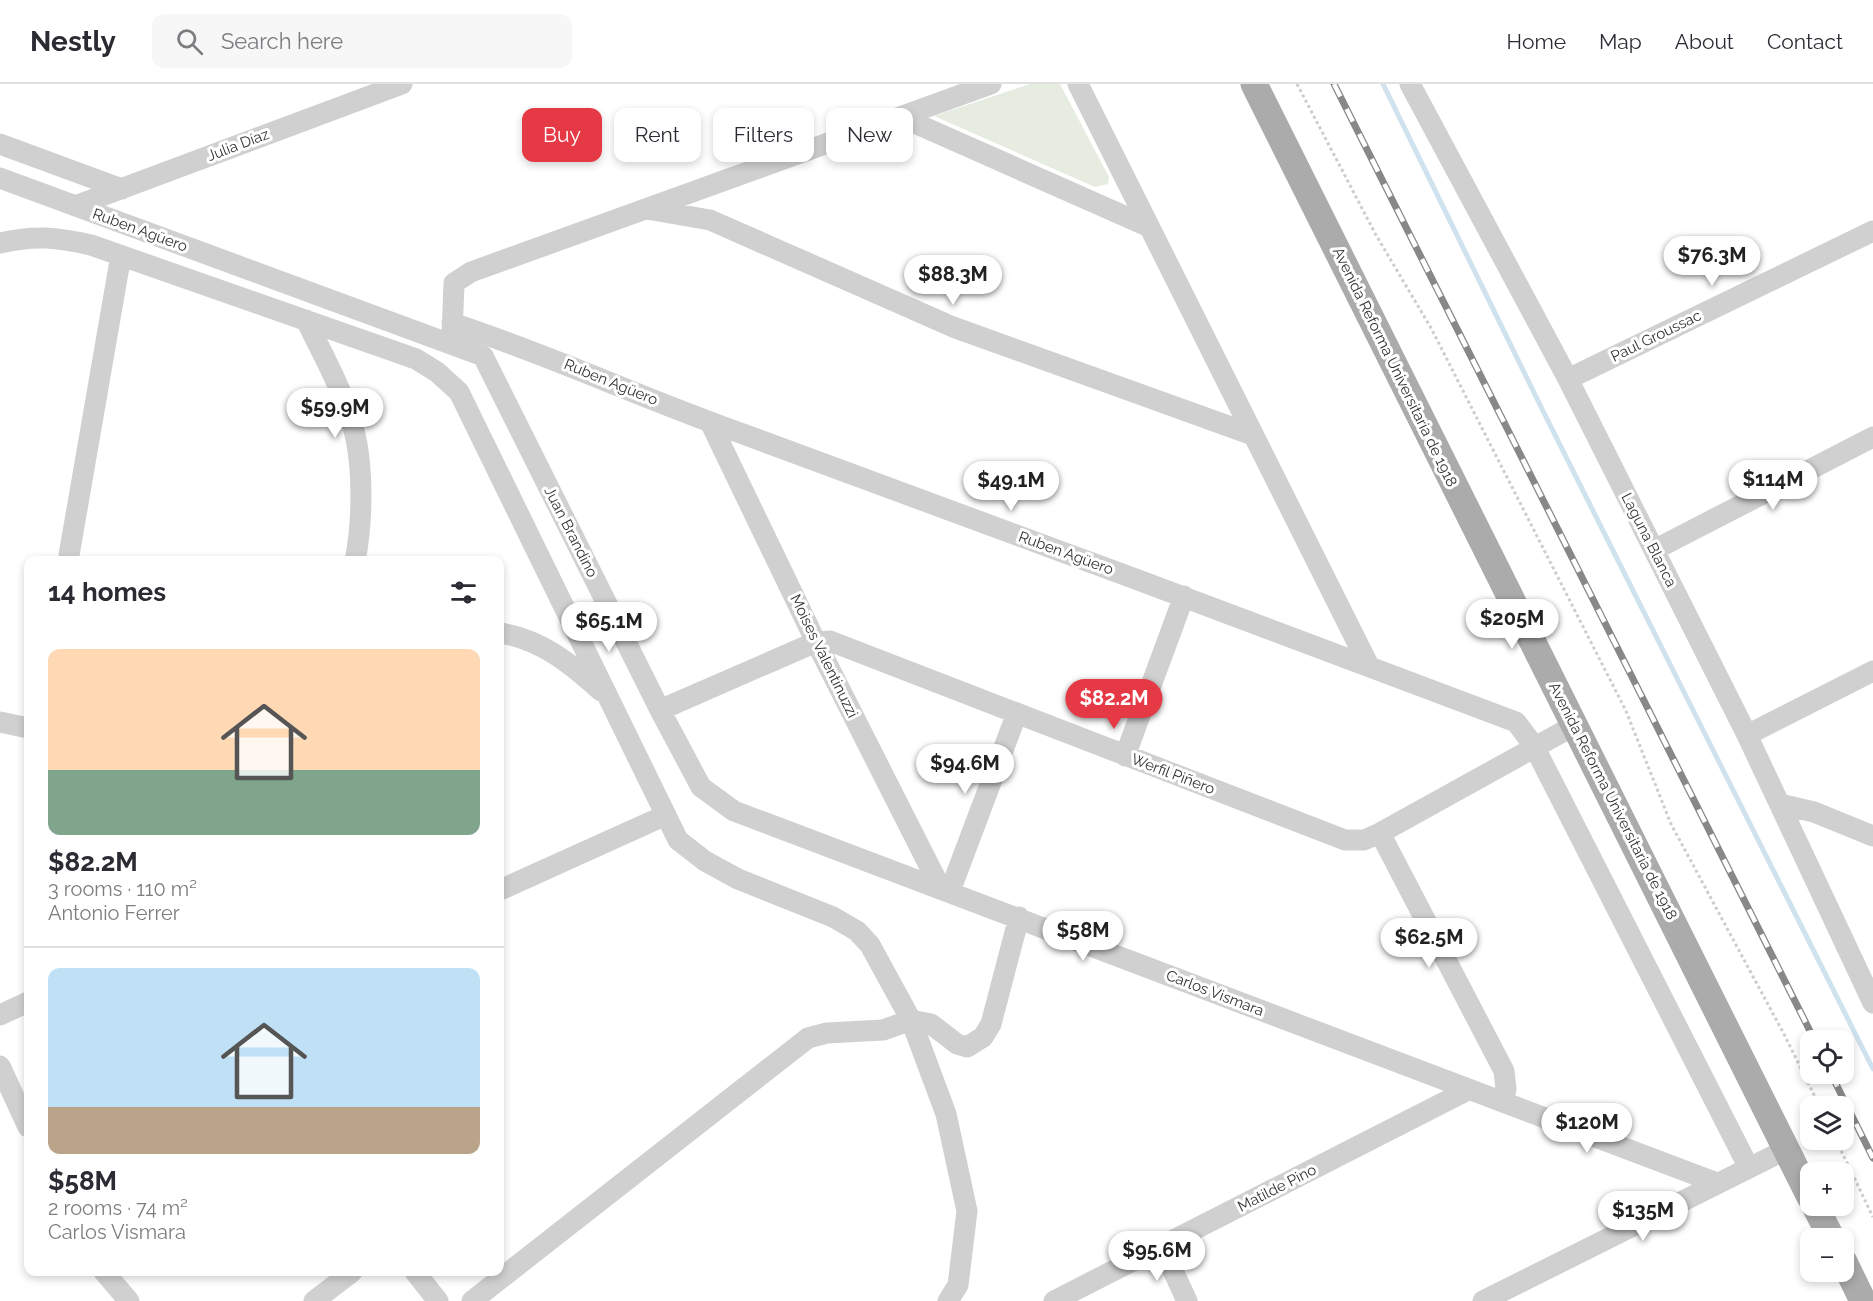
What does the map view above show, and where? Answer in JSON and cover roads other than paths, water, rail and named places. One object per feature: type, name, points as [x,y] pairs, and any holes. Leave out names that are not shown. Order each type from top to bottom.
[{"type":"main road","name":"Avenida Reforma Universitaria de 1918","points":[[1254,84],[1800,1177]]},
{"type":"main road","points":[[1854,1282],[1863,1301]]},
{"type":"street","name":"Julia Díaz","points":[[75,206],[402,84]]},
{"type":"street","points":[[913,113],[992,84]]},
{"type":"street","points":[[1078,84],[1368,666]]},
{"type":"street","name":"Laguna Blanca","points":[[1410,84],[1568,379],[1747,735],[1873,1003]]},
{"type":"street","points":[[913,122],[1148,226]]},
{"type":"street","points":[[0,144],[122,189]]},
{"type":"street","points":[[452,345],[454,283],[471,272],[826,144]]},
{"type":"street","name":"Ruben Agüero","points":[[0,178],[483,356]]},
{"type":"street","points":[[647,209],[710,220],[953,327],[1253,435]]},
{"type":"street","name":"Paul Groussac","points":[[1568,379],[1873,231]]},
{"type":"street","points":[[0,243],[30,236],[53,237],[91,244],[416,359],[437,372],[459,392],[678,840],[705,861],[738,879],[833,916],[858,931],[870,945],[911,1020],[946,1114],[967,1211],[958,1285],[948,1301]]},
{"type":"street","points":[[69,556],[120,255]]},
{"type":"street","points":[[306,320],[338,385],[352,423],[361,490],[360,533],[356,556]]},
{"type":"street","name":"Ruben Agüero","points":[[452,323],[522,346],[710,422],[1184,596],[1516,722],[1534,746]]},
{"type":"street","name":"Juan Brandino","points":[[483,356],[660,710],[701,787],[715,799]]},
{"type":"street","name":"Moises Valentinuzzi","points":[[710,422],[816,642],[945,889]]},
{"type":"street","points":[[1654,550],[1873,437]]},
{"type":"street","points":[[1125,756],[1184,596]]},
{"type":"street","points":[[504,634],[514,635],[566,659],[609,697]]},
{"type":"street","points":[[660,710],[816,642]]},
{"type":"street","name":"Werfil Piñero","points":[[816,642],[830,642],[1345,840],[1364,840],[1380,832],[1575,725]]},
{"type":"street","points":[[1747,735],[1873,671]]},
{"type":"street","points":[[945,889],[1017,713]]},
{"type":"street","points":[[0,722],[24,727]]},
{"type":"street","points":[[1534,746],[1749,1168]]},
{"type":"street","name":"Carlos Vismara","points":[[715,799],[734,811],[1020,917],[1468,1090],[1717,1183]]},
{"type":"street","points":[[1780,804],[1814,812],[1873,836]]},
{"type":"street","points":[[504,888],[666,815]]},
{"type":"street","points":[[1380,832],[1504,1071],[1506,1089],[1504,1102]]},
{"type":"street","points":[[504,1276],[808,1038],[827,1033],[883,1029],[911,1020],[931,1024],[957,1044],[967,1047],[983,1037],[991,1024],[1020,917]]},
{"type":"street","points":[[0,1015],[24,1004]]},
{"type":"street","points":[[0,1066],[24,1118]]},
{"type":"street","name":"Matilde Pino","points":[[1054,1301],[1468,1090]]},
{"type":"street","points":[[1483,1301],[1786,1149]]},
{"type":"street","points":[[1162,1247],[1187,1301]]},
{"type":"street","points":[[107,1276],[129,1301]]},
{"type":"street","points":[[314,1301],[347,1276]]},
{"type":"street","points":[[418,1276],[438,1301]]},
{"type":"street","points":[[472,1301],[504,1276]]},
{"type":"waterway","points":[[1383,84],[1544,413],[1873,1069]]},
{"type":"railway","points":[[1334,84],[1809,1030]]},
{"type":"railway","points":[[1836,1084],[1873,1158]]}]
